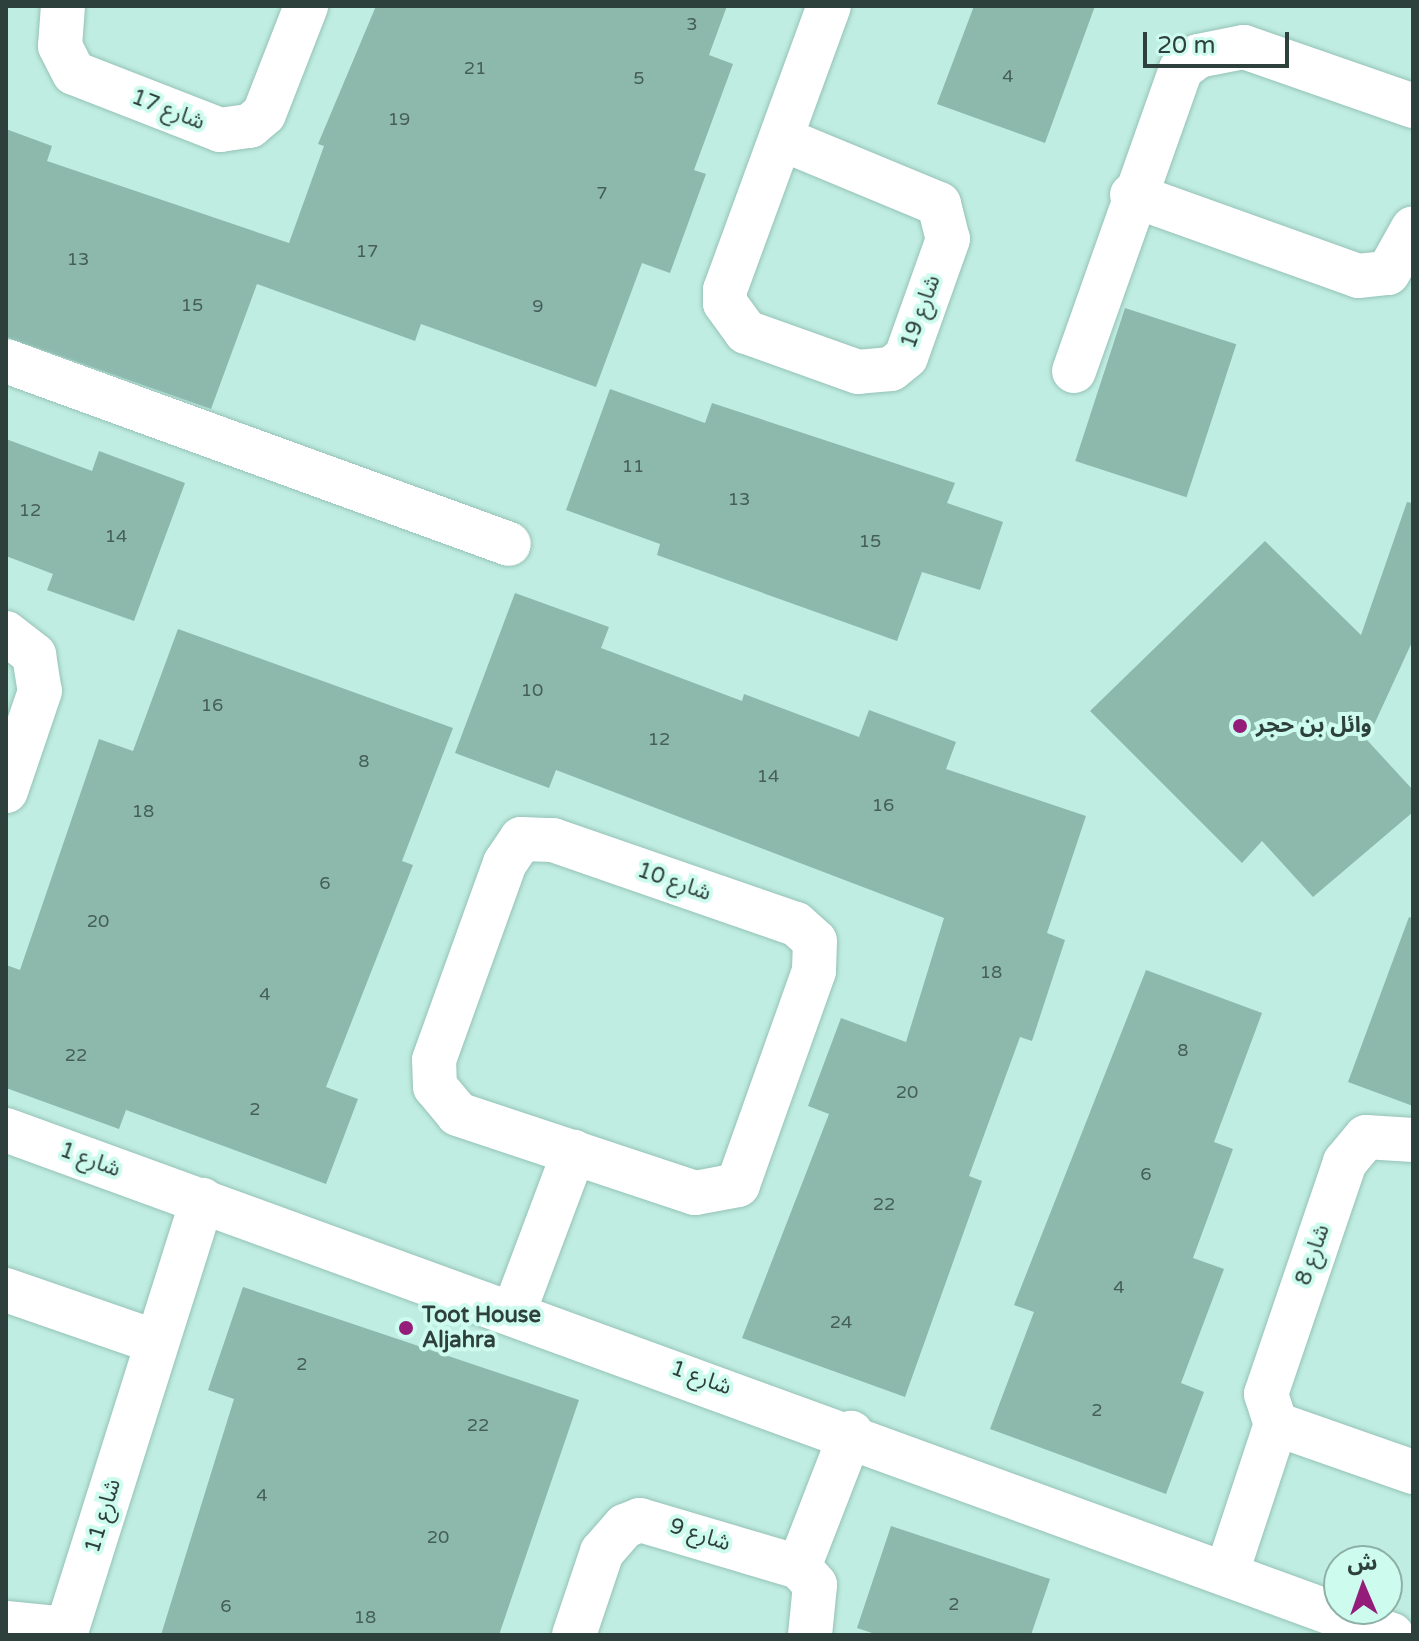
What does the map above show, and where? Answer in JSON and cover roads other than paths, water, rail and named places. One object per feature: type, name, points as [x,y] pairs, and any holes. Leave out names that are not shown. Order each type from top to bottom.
[{"type":"street","name":"شارع 17","points":[[63,6],[60,46],[74,73],[220,130],[250,126],[264,114],[306,6]]},
{"type":"street","name":"شارع 19","points":[[782,139],[939,204],[948,239],[906,357],[891,369],[858,372],[746,332],[731,316],[725,290],[829,6]]},
{"type":"street","points":[[1074,371],[1132,195],[1181,69],[1220,48],[1244,47],[1413,106]]},
{"type":"street","points":[[1132,195],[1358,276],[1388,273],[1413,228]]},
{"type":"street","points":[[6,361],[509,544]]},
{"type":"street","points":[[6,633],[34,655],[40,691],[6,791]]},
{"type":"street","name":"شارع 10","points":[[521,839],[553,840],[806,930],[815,941],[814,971],[738,1185],[695,1193],[574,1152],[458,1114],[435,1087],[434,1060],[505,863],[521,839]]},
{"type":"street","name":"شارع 1","points":[[6,1130],[515,1309],[1392,1635]]},
{"type":"street","name":"شارع 8","points":[[1227,1572],[1276,1424],[1266,1394],[1345,1162],[1366,1137],[1413,1140]]},
{"type":"street","points":[[515,1309],[574,1152]]},
{"type":"street","name":"شارع 11","points":[[6,1623],[67,1629],[202,1200]]},
{"type":"street","points":[[6,1290],[156,1342]]},
{"type":"street","points":[[1276,1424],[1413,1472]]},
{"type":"street","points":[[810,1635],[815,1585],[799,1567],[851,1433]]},
{"type":"street","name":"شارع 9","points":[[574,1635],[602,1552],[625,1526],[640,1520],[799,1567]]},
{"type":"place","name":"وائل بن حجر","points":[[1240,726]]},
{"type":"place","name":"Toot House Aljahra","points":[[406,1328]]}]
